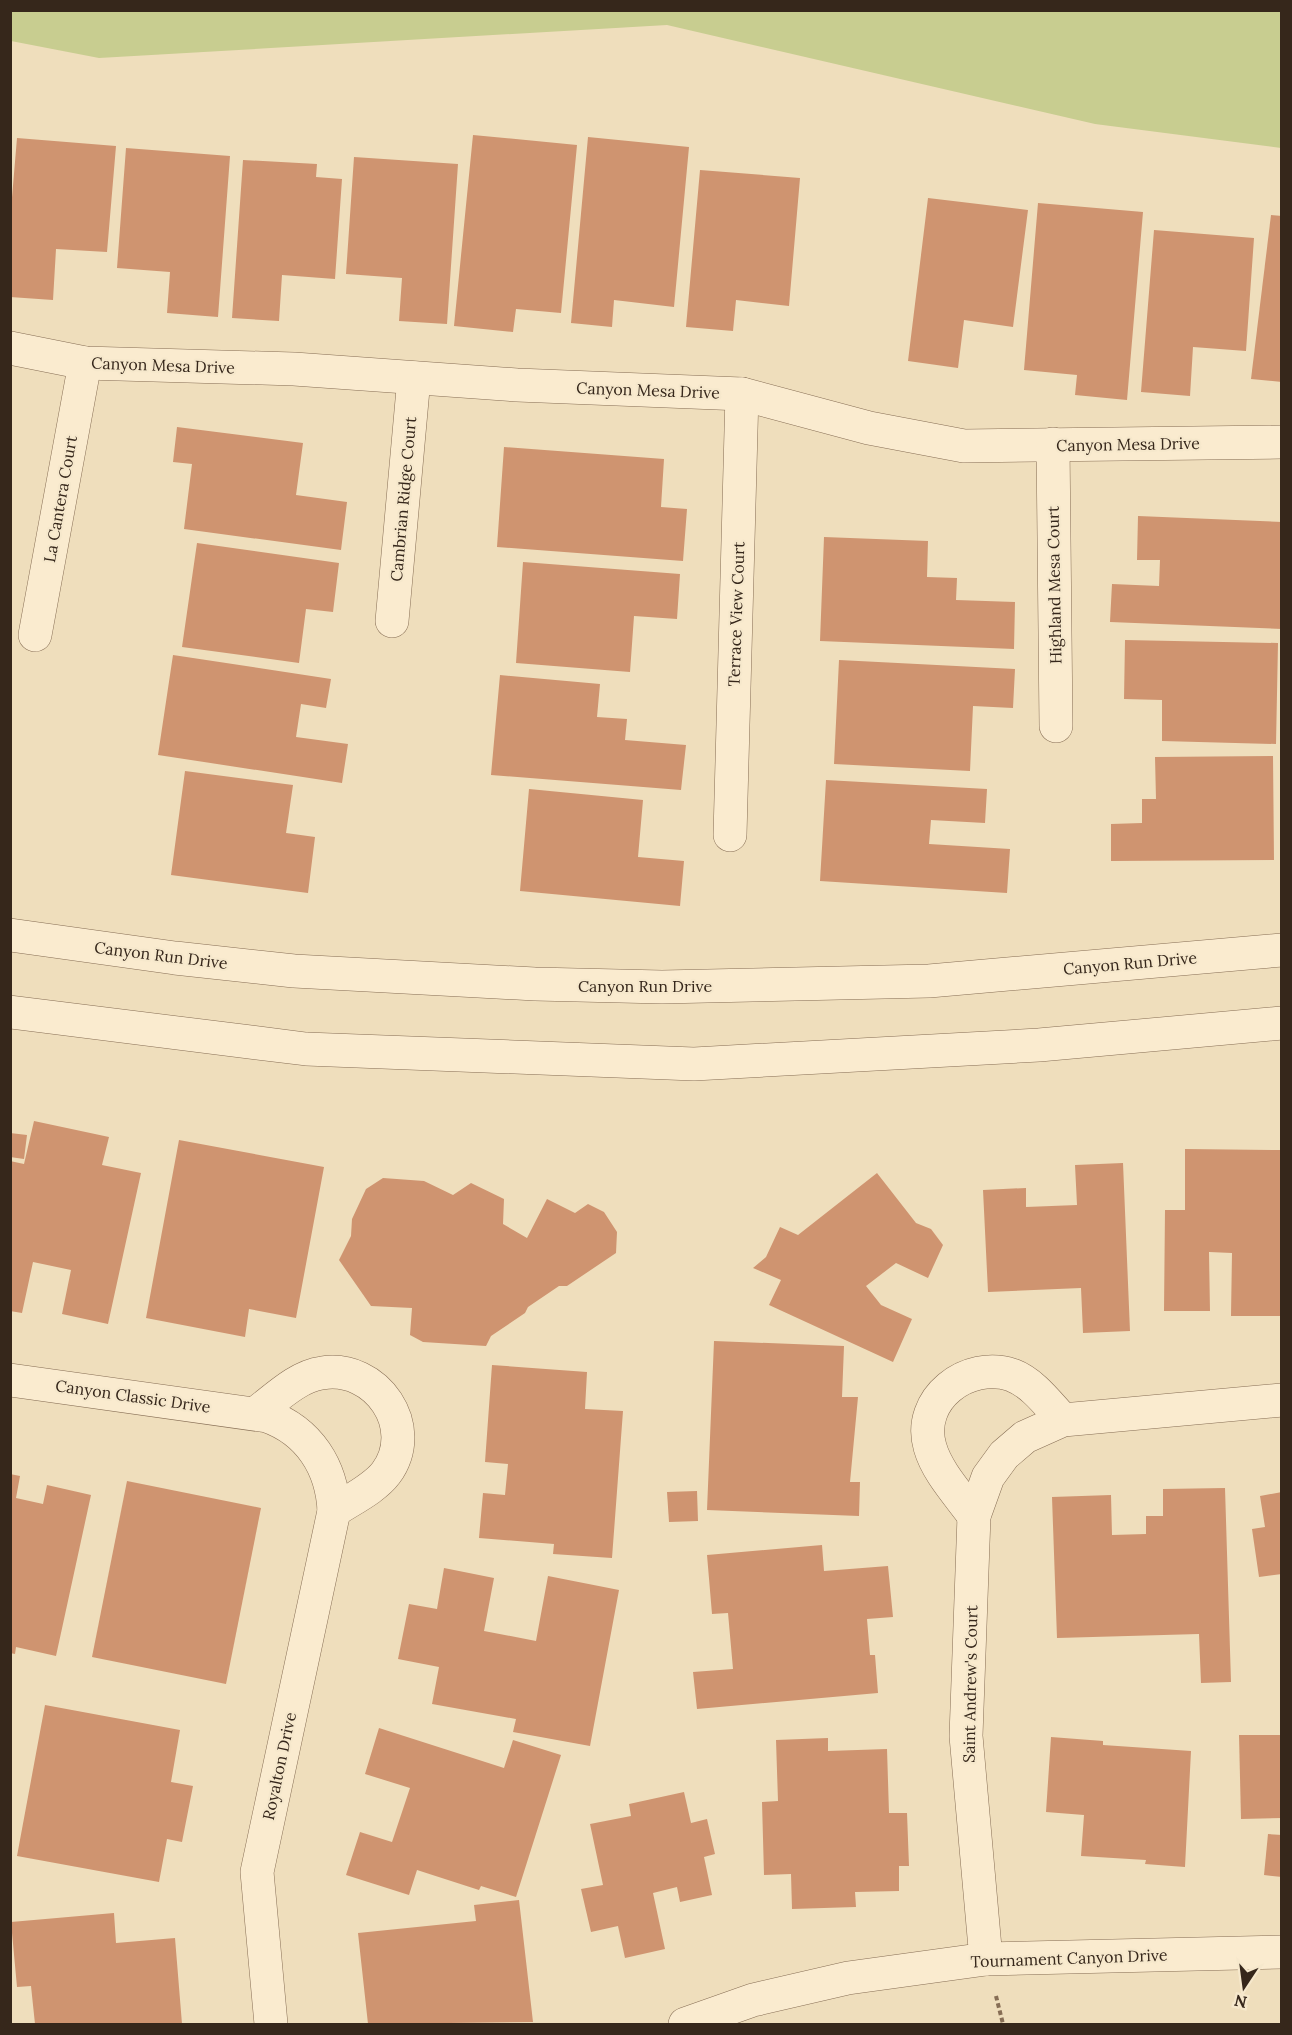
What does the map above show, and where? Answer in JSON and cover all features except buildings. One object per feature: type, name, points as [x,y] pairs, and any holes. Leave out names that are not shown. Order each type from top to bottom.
[{"type":"street","name":"Canyon Mesa Drive","points":[[10,348],[85,363],[294,369],[414,378],[742,394],[869,428],[964,446],[1281,442]]},
{"type":"street","name":"La Cantera Court","points":[[35,635],[85,363]]},
{"type":"street","name":"Cambrian Ridge Court","points":[[392,621],[414,378]]},
{"type":"street","name":"Terrace View Court","points":[[730,835],[742,394]]},
{"type":"street","name":"Highland Mesa Court","points":[[1053,444],[1056,726]]},
{"type":"street","name":"Canyon Run Drive","points":[[10,935],[175,958],[294,970],[513,983],[662,987],[929,981],[1281,950]]},
{"type":"street","points":[[10,1012],[306,1049],[694,1064],[1039,1045],[1281,1023]]},
{"type":"street","points":[[974,1516],[935,1462],[930,1448],[930,1418],[944,1392],[968,1375],[984,1371],[1005,1373],[1032,1387],[1063,1420]]},
{"type":"street","points":[[256,1413],[302,1379],[325,1372],[348,1374],[363,1379],[386,1399],[397,1428],[394,1458],[382,1478],[334,1511]]},
{"type":"street","name":"Canyon Classic Drive","points":[[10,1380],[256,1413],[288,1425],[313,1447]]},
{"type":"street","name":"Saint Andrew's Court","points":[[986,1959],[966,1736],[974,1516],[988,1477],[1004,1455],[1031,1433],[1063,1420],[1281,1400]]},
{"type":"street","name":"Royalton Drive","points":[[271,2025],[257,1872],[334,1511],[329,1478],[313,1447]]},
{"type":"street","name":"Tournament Canyon Drive","points":[[685,2025],[753,2000],[848,1978],[986,1959],[1281,1952]]},
{"type":"green space","points":[[10,11],[1281,11],[1281,148],[1095,124],[667,25],[99,58],[11,41]]}]
